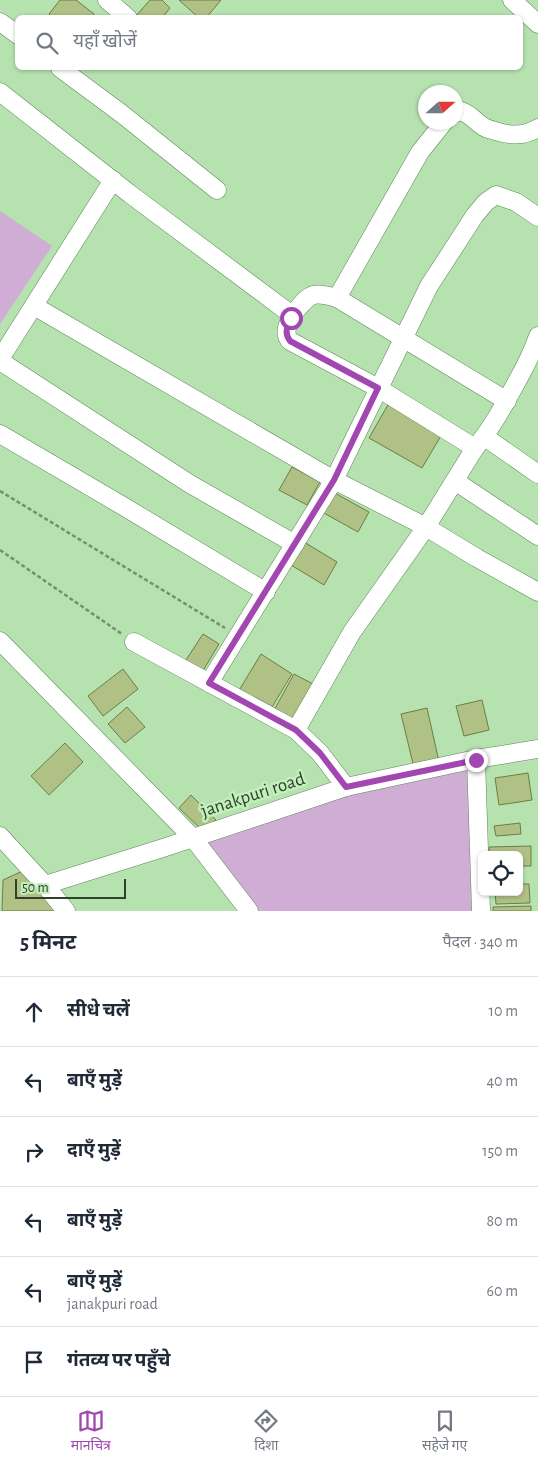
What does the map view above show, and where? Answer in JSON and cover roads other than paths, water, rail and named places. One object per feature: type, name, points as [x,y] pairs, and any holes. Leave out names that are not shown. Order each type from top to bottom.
[{"type":"street","points":[[108,0],[125,15]]},
{"type":"street","points":[[512,0],[538,24]]},
{"type":"street","points":[[0,22],[15,34]]},
{"type":"street","points":[[63,70],[122,114],[217,190]]},
{"type":"street","points":[[0,92],[292,315]]},
{"type":"street","points":[[463,112],[469,114],[484,128],[504,134],[529,134],[538,128]]},
{"type":"street","points":[[337,298],[420,152],[438,130]]},
{"type":"street","points":[[113,180],[0,360],[190,484],[295,544]]},
{"type":"street","points":[[209,683],[334,480],[429,286],[475,215],[486,202],[496,195],[516,202],[538,217]]},
{"type":"street","points":[[507,401],[337,298],[318,293],[314,294],[308,297],[292,315],[286,332],[290,341],[538,474]]},
{"type":"street","points":[[34,306],[334,480],[426,527],[538,592]]},
{"type":"street","points":[[296,730],[352,632],[426,527],[507,401],[533,352],[538,336]]},
{"type":"street","points":[[0,434],[266,592]]},
{"type":"street","points":[[455,481],[538,536]]},
{"type":"street","points":[[0,641],[193,838],[249,911]]},
{"type":"street","points":[[134,642],[296,730],[320,753],[346,787]]},
{"type":"street","name":"janakpuri road","points":[[45,885],[346,787],[538,749]]},
{"type":"street","points":[[476,760],[481,911]]},
{"type":"street","points":[[0,836],[66,911]]}]
